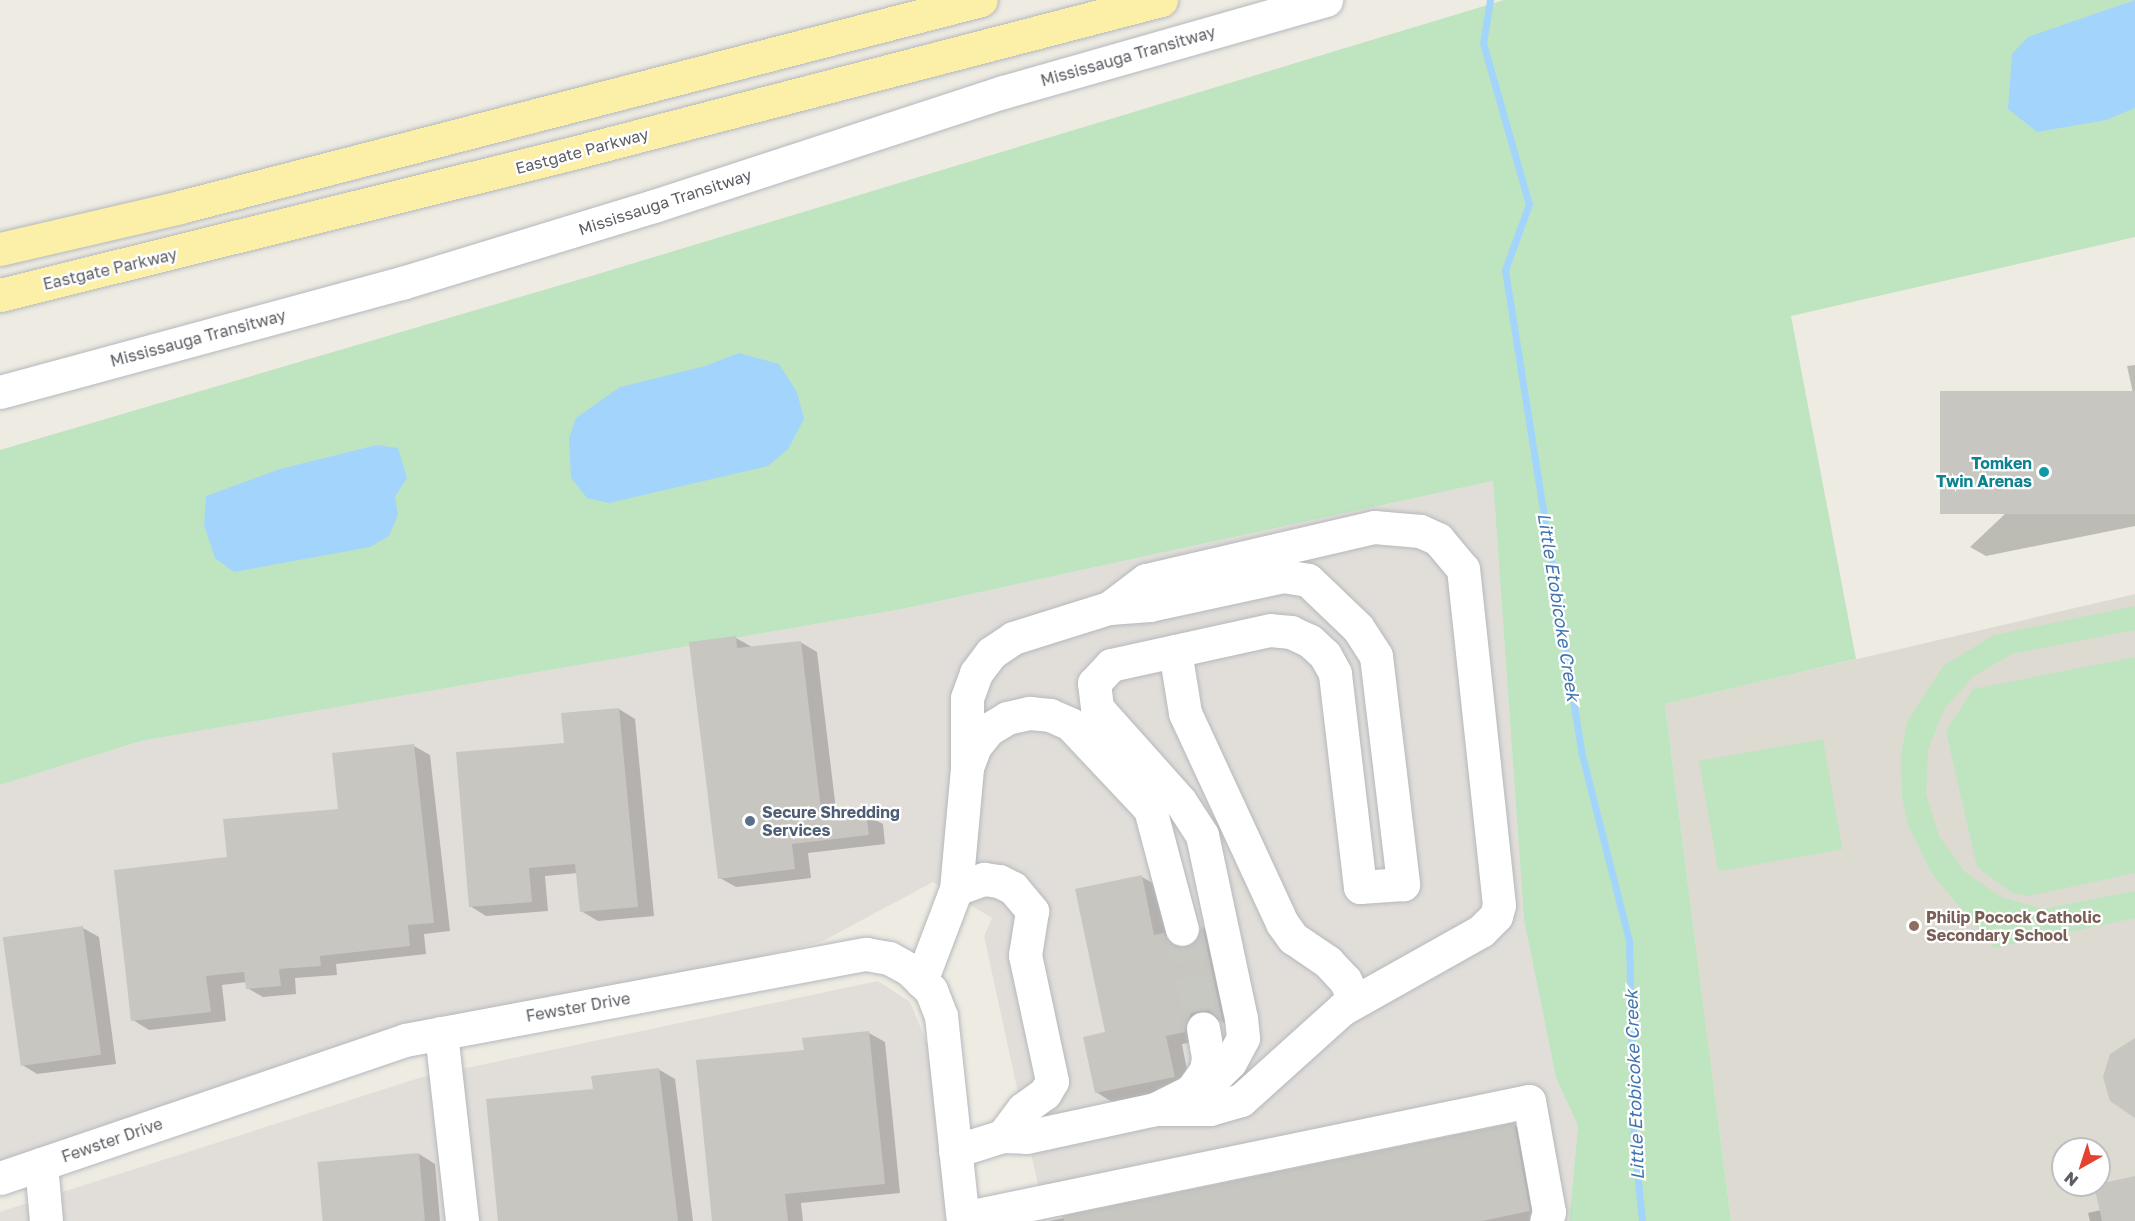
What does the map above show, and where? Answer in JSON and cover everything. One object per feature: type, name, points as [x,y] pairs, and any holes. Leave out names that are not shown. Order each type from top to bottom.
[{"type":"main road","points":[[0,249],[213,198],[981,0]]},
{"type":"main road","name":"Eastgate Parkway","points":[[0,295],[504,171],[1161,0]]},
{"type":"street","name":"Mississauga Transitway","points":[[0,392],[402,283],[654,207],[1003,92],[1326,0]]},
{"type":"street","points":[[955,1151],[1003,1136],[1026,1137],[1155,1109],[1210,1109],[1241,1100],[1342,1009],[1481,931],[1490,925],[1499,905],[1463,569],[1452,552],[1420,531],[1374,526],[1146,580],[1109,608]]},
{"type":"street","points":[[921,981],[956,889],[967,767],[967,698],[976,673],[992,653],[1013,638],[1109,608],[1150,605],[1283,576],[1296,576],[1319,587],[1358,628],[1376,656],[1403,884],[1360,887],[1335,674],[1325,655],[1300,636],[1270,630],[1111,665],[1097,675],[1092,692],[1097,708],[1193,817],[1202,836],[1243,1038],[1230,1062],[1211,1081],[1155,1109]]},
{"type":"street","points":[[1175,651],[1185,713],[1282,923],[1293,938],[1334,968],[1355,1001]]},
{"type":"street","points":[[967,767],[975,746],[989,729],[1007,718],[1029,713],[1050,715],[1070,724],[1150,809],[1179,918],[1193,854],[1193,817]]},
{"type":"street","points":[[956,889],[984,879],[999,882],[1019,893],[1032,911],[1025,955],[1052,1081],[1045,1094],[1023,1109],[1003,1136]]},
{"type":"street","name":"Fewster Drive","points":[[0,1178],[405,1040],[866,954],[889,958],[921,981],[931,990],[941,1016],[963,1220]]},
{"type":"street","points":[[1190,1092],[1206,1070],[1208,1057],[1203,1028]]},
{"type":"street","points":[[441,1033],[462,1221]]},
{"type":"street","points":[[963,1220],[1529,1101],[1549,1212],[1546,1221]]},
{"type":"street","points":[[41,1164],[46,1221]]},
{"type":"shaded area","points":[[1493,481],[1524,920],[1556,1078],[1578,1126],[1569,1221],[982,1221],[1040,1194],[984,936],[992,918],[933,882],[821,942],[244,1078],[0,1163],[0,785],[141,741],[902,609]]},
{"type":"shaded area","name":"Philip Pocock Catholic Secondary School","points":[[2135,594],[2135,1221],[1731,1221],[1665,704]]},
{"type":"shaded area","points":[[878,981],[910,1002],[928,1046],[947,1221],[0,1221],[0,1212],[419,1078]]},
{"type":"green space","points":[[1504,0],[2135,0],[2135,237],[1791,316],[1856,659],[1665,704],[1731,1221],[1569,1221],[1578,1126],[1556,1078],[1524,920],[1493,481],[902,609],[141,741],[0,785],[0,450],[588,277]]},
{"type":"green space","points":[[2135,606],[2135,630],[2012,654],[1974,676],[1944,709],[1928,750],[1926,794],[1939,836],[1965,872],[2001,897],[2043,909],[2135,891],[2135,918],[1994,948],[1932,874],[1908,825],[1902,796],[1901,755],[1907,722],[1943,666],[1994,635]]},
{"type":"green space","points":[[2135,657],[2135,873],[2028,896],[2012,893],[1977,867],[1946,731],[1973,689]]},
{"type":"green space","points":[[1823,739],[1842,849],[1718,871],[1699,761]]},
{"type":"water","points":[[2135,0],[2135,108],[2106,120],[2037,132],[2008,109],[2012,54],[2028,37]]},
{"type":"water","points":[[739,353],[779,364],[797,392],[804,419],[788,449],[768,466],[609,503],[587,498],[571,478],[569,438],[576,418],[620,387],[705,366]]},
{"type":"water","points":[[377,445],[398,448],[407,478],[395,497],[398,515],[389,536],[370,547],[234,572],[215,558],[204,525],[206,496],[280,469]]},
{"type":"building","name":"Tomken Twin Arenas","points":[[1940,391],[2135,391],[2135,514],[1940,514]]},
{"type":"building","points":[[736,636],[737,648],[801,641],[822,818],[866,813],[869,835],[792,844],[795,869],[718,879],[689,642]]},
{"type":"building","points":[[619,708],[638,907],[580,912],[575,864],[529,868],[532,902],[469,907],[456,752],[564,743],[561,713]]},
{"type":"building","points":[[414,744],[434,923],[408,925],[410,946],[320,956],[321,966],[279,969],[281,986],[246,989],[244,972],[206,976],[211,1012],[131,1021],[114,870],[227,857],[223,819],[338,809],[332,753]]},
{"type":"building","points":[[1142,875],[1154,935],[1164,933],[1169,943],[1186,947],[1196,942],[1202,925],[1223,1024],[1209,1010],[1191,1013],[1185,1032],[1166,1036],[1175,1077],[1095,1093],[1083,1037],[1105,1032],[1075,889]]},
{"type":"building","points":[[83,926],[101,1055],[21,1066],[3,937]]},
{"type":"building","points":[[869,1031],[885,1184],[785,1194],[788,1221],[712,1221],[696,1060],[804,1050],[802,1038]]},
{"type":"building","points":[[2135,1038],[2135,1118],[2110,1101],[2103,1077],[2110,1054]]},
{"type":"building","points":[[659,1068],[678,1221],[498,1221],[486,1099],[593,1089],[591,1076]]},
{"type":"building","points":[[1514,1123],[1530,1211],[1482,1221],[1064,1221],[1063,1216]]},
{"type":"building","points":[[419,1153],[425,1221],[323,1221],[317,1162]]},
{"type":"building","points":[[2135,1176],[2135,1221],[2102,1221],[2097,1197],[2111,1197],[2111,1181]]},
{"type":"waterway","name":"Little Etobicoke Creek","points":[[1490,0],[1483,43],[1529,204],[1505,270],[1581,751],[1629,941],[1634,1142],[1642,1221]]},
{"type":"tunnel","points":[[1182,929],[1203,1028]]},
{"type":"place","name":"Tomken Twin Arenas","points":[[2044,472]]},
{"type":"place","name":"Secure Shredding Services","points":[[750,821]]},
{"type":"place","name":"Philip Pocock Catholic Secondary School","points":[[1914,926]]}]
